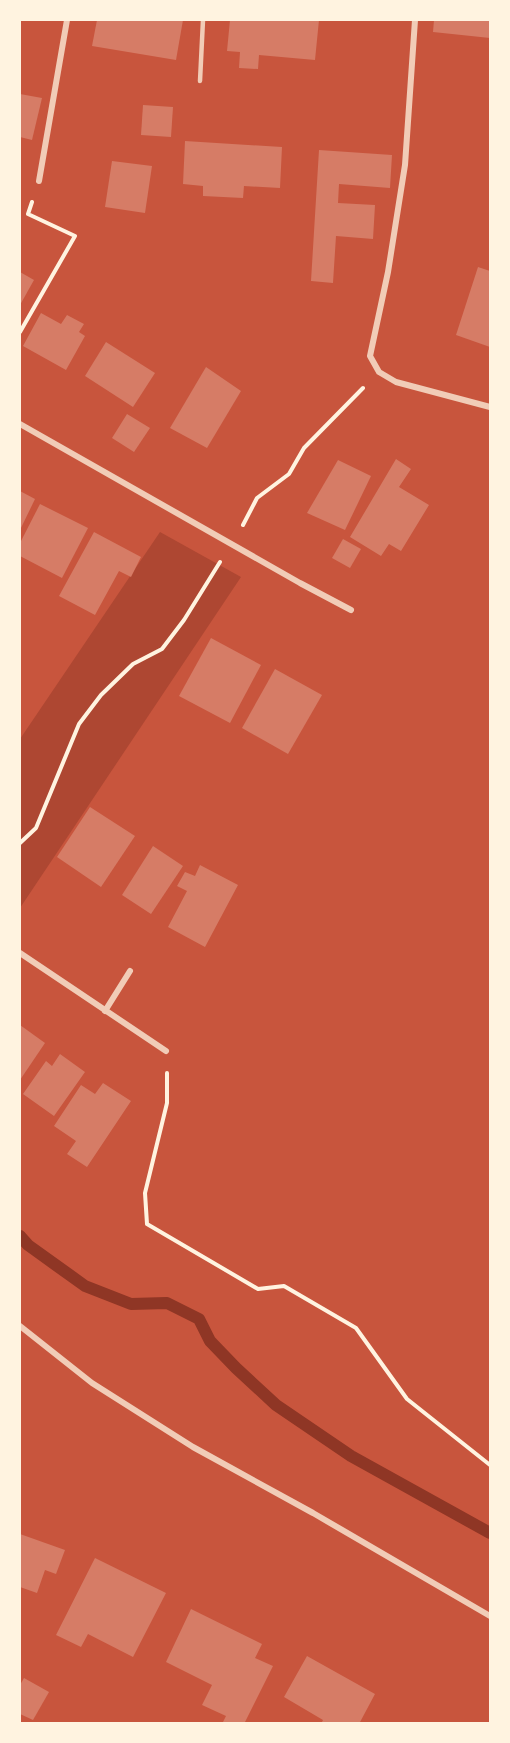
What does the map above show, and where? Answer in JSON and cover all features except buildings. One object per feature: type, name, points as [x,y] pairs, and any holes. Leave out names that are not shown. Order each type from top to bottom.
[{"type":"street","points":[[39,181],[68,20]]},
{"type":"street","points":[[414,20],[405,165],[388,272],[370,356],[379,372],[396,382],[490,407]]},
{"type":"street","points":[[20,424],[351,610]]},
{"type":"street","points":[[20,953],[166,1051]]},
{"type":"street","points":[[105,1011],[130,971]]},
{"type":"street","points":[[20,1326],[92,1383],[193,1447],[313,1513],[490,1616]]},
{"type":"lane","points":[[200,81],[203,20]]},
{"type":"path","points":[[20,332],[75,236],[28,214],[39,181]]},
{"type":"path","points":[[246,519],[257,498],[289,474],[304,448],[379,372]]},
{"type":"path","points":[[20,843],[36,828],[79,724],[100,695],[133,664],[162,649],[184,620],[232,544]]},
{"type":"path","points":[[166,1051],[167,1103],[144,1192],[147,1224],[258,1289],[284,1286],[356,1328],[407,1399],[490,1465]]},
{"type":"shaded area","points":[[160,532],[241,577],[20,908],[20,739]]},
{"type":"waterway","points":[[20,1236],[28,1245],[85,1286],[131,1304],[167,1303],[199,1319],[210,1341],[276,1405],[351,1456],[490,1533]]}]
